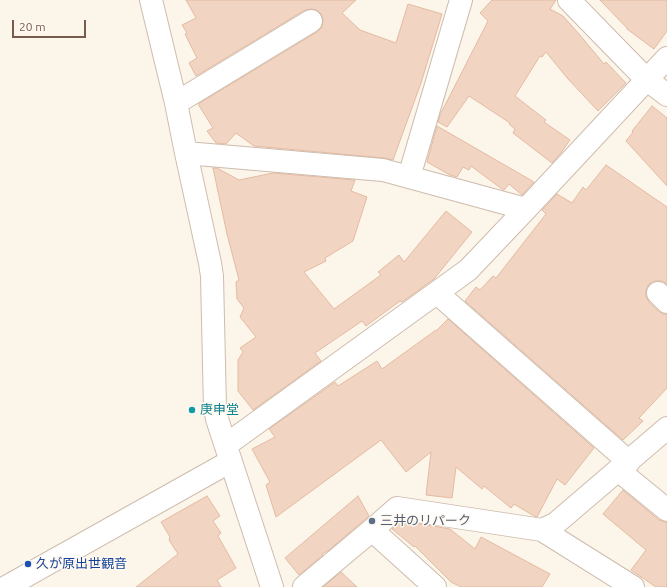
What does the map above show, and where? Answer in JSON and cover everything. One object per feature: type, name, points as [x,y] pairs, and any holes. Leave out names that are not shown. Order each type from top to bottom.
[{"type":"street","points":[[151,0],[176,103],[211,270],[215,408],[272,587]]},
{"type":"street","points":[[410,177],[461,0]]},
{"type":"street","points":[[569,0],[646,79],[667,95]]},
{"type":"street","points":[[176,103],[311,21]]},
{"type":"street","points":[[6,587],[229,453],[468,270],[667,58]]},
{"type":"street","points":[[186,153],[383,170],[526,209]]},
{"type":"street","points":[[437,293],[623,466],[667,510]]},
{"type":"street","points":[[542,530],[555,524],[667,428]]},
{"type":"street","points":[[304,587],[397,508],[542,530],[633,587]]},
{"type":"street","points":[[372,530],[435,587]]},
{"type":"building","points":[[186,0],[356,0],[342,13],[360,30],[396,43],[408,4],[442,14],[421,83],[393,160],[254,146],[236,133],[226,144],[216,143],[207,131],[213,128],[198,104],[317,32],[322,27],[323,20],[321,14],[317,10],[305,10],[196,76],[189,63],[197,58],[185,34],[187,33],[182,25],[196,18]]},
{"type":"building","points":[[492,0],[556,0],[550,9],[563,16],[604,64],[606,62],[626,83],[598,111],[568,79],[546,52],[542,57],[540,56],[515,96],[546,120],[544,122],[570,140],[552,163],[513,133],[515,129],[509,124],[510,123],[469,96],[447,127],[438,122],[440,115],[488,21],[480,13]]},
{"type":"building","points":[[600,0],[667,0],[667,31],[654,49],[627,29]]},
{"type":"building","points":[[652,106],[667,118],[667,186],[626,141]]},
{"type":"building","points":[[437,126],[534,182],[522,195],[509,184],[504,190],[502,189],[471,166],[469,170],[463,167],[457,177],[450,175],[427,162]]},
{"type":"building","points":[[606,165],[667,207],[667,284],[662,281],[655,281],[649,284],[646,290],[646,297],[658,311],[663,314],[667,314],[667,388],[639,418],[643,421],[623,440],[465,301],[476,287],[480,290],[493,276],[496,278],[546,214],[542,210],[557,194],[572,203],[583,187],[586,190]]},
{"type":"building","points":[[213,168],[217,168],[239,180],[273,173],[355,180],[351,191],[367,197],[353,241],[325,258],[326,261],[304,272],[334,309],[381,275],[378,272],[399,255],[404,262],[446,211],[472,232],[434,279],[402,302],[400,301],[366,326],[362,321],[315,353],[321,361],[253,410],[238,391],[238,360],[243,352],[240,348],[256,337],[240,317],[244,308],[237,299],[236,282],[239,280],[227,234]]},
{"type":"building","points":[[448,319],[594,448],[565,485],[557,479],[537,517],[514,504],[511,508],[484,486],[482,489],[456,467],[452,498],[426,495],[431,452],[406,472],[381,440],[276,517],[266,485],[270,482],[252,449],[275,437],[269,429],[335,382],[338,386],[377,361],[382,369],[436,331]]},
{"type":"building","points":[[623,490],[659,520],[667,522],[667,587],[656,587],[631,570],[646,550],[603,514]]},
{"type":"building","points":[[207,496],[220,516],[213,521],[221,533],[218,536],[236,568],[217,580],[221,587],[136,587],[178,554],[169,540],[170,537],[161,522]]},
{"type":"building","points":[[358,496],[369,516],[329,550],[322,554],[323,555],[299,575],[285,558]]},
{"type":"building","points":[[399,523],[422,524],[450,529],[475,549],[481,537],[550,574],[542,587],[461,587],[451,582],[415,546],[414,547],[392,529]]},
{"type":"building","points":[[341,572],[357,587],[323,587]]},
{"type":"place","name":"庚申堂","points":[[192,410]]},
{"type":"place","name":"三井のリパーク","points":[[372,521]]},
{"type":"place","name":"久が原出世観音","points":[[28,564]]}]
